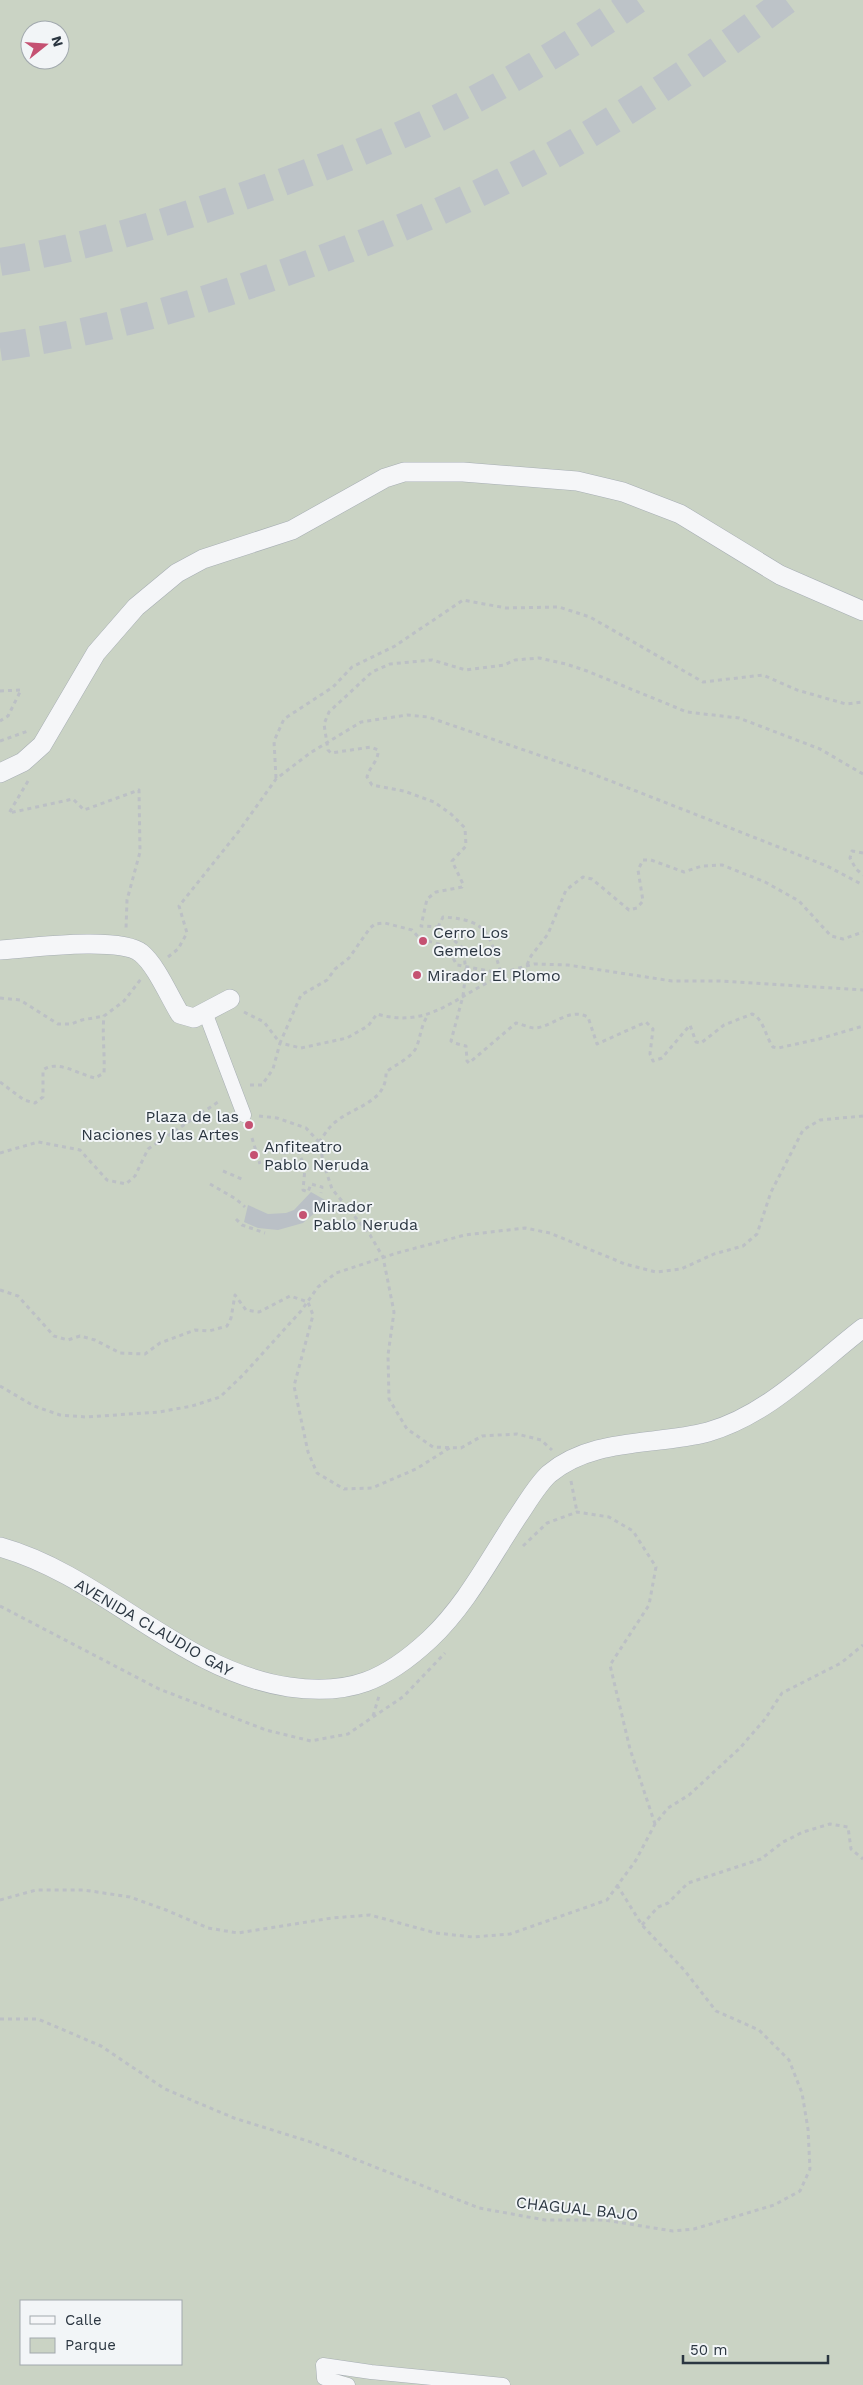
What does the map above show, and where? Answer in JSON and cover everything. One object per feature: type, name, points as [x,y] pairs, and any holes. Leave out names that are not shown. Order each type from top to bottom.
[{"type":"street","points":[[3,772],[23,762],[42,745],[96,653],[136,607],[177,573],[203,558],[292,530],[385,478],[404,472],[463,472],[577,481],[623,492],[680,514],[780,575],[863,611]]},
{"type":"street","points":[[0,950],[98,944],[125,945],[139,951],[148,959],[180,1014],[194,1018],[230,999]]},
{"type":"street","points":[[205,1012],[244,1115]]},
{"type":"street","name":"AVENIDA CLAUDIO GAY","points":[[0,1547],[18,1552],[53,1568],[176,1643],[230,1672],[265,1684],[300,1689],[325,1690],[348,1688],[384,1674],[409,1658],[433,1636],[460,1605],[548,1475],[580,1454],[707,1432],[738,1420],[786,1390],[863,1328]]},
{"type":"street","points":[[348,2385],[324,2378],[323,2365],[371,2372],[503,2385]]},
{"type":"path","points":[[276,779],[274,741],[284,719],[333,687],[352,667],[395,646],[463,600],[506,608],[558,607],[590,617],[703,682],[763,676],[797,690],[846,704],[863,702]]},
{"type":"path","points":[[863,774],[820,749],[739,718],[687,712],[587,671],[539,658],[515,660],[504,665],[466,670],[432,660],[390,664],[372,672],[329,712],[324,724],[328,750],[335,754],[374,747],[378,750],[378,756],[368,771],[367,777],[372,785],[412,794],[434,802],[451,814],[465,828],[466,846],[452,862],[463,884],[455,889],[436,892],[426,899],[421,926],[438,927],[463,948],[466,966],[464,996],[451,1041],[466,1046],[466,1061],[469,1063],[516,1023],[534,1028],[564,1016],[583,1014],[588,1017],[597,1044],[646,1022],[653,1029],[650,1054],[653,1061],[662,1058],[690,1025],[696,1042],[701,1043],[724,1025],[752,1014],[762,1022],[767,1038],[772,1046],[778,1048],[819,1039],[863,1026]]},
{"type":"path","points":[[0,691],[21,690],[8,716],[0,720]]},
{"type":"path","points":[[0,998],[20,1000],[58,1024],[71,1024],[104,1016],[124,1001],[147,971],[178,949],[187,933],[178,906],[239,831],[276,779],[361,722],[407,715],[428,717],[586,771],[827,866],[863,885]]},
{"type":"path","points":[[0,741],[30,730],[26,739]]},
{"type":"path","points":[[3,772],[30,777],[9,813],[73,799],[84,810],[139,790],[140,852],[127,900],[125,945]]},
{"type":"path","points":[[863,853],[852,851],[850,858],[856,869],[863,875]]},
{"type":"path","points":[[230,999],[244,1011],[264,1022],[280,1043],[301,995],[327,980],[335,969],[348,958],[375,924],[406,927],[412,930],[420,939],[439,944],[449,950],[457,965],[501,973],[511,978],[522,976],[548,934],[566,890],[583,877],[592,879],[629,910],[638,908],[643,901],[638,870],[643,860],[651,860],[684,872],[702,866],[722,865],[765,882],[799,901],[830,936],[843,939],[863,932]]},
{"type":"path","points":[[438,927],[443,917],[471,920],[491,938],[501,973]]},
{"type":"path","points":[[450,1005],[495,979],[501,973],[528,964],[568,965],[672,981],[720,981],[863,990]]},
{"type":"path","points":[[320,1142],[332,1125],[356,1108],[374,1101],[386,1083],[386,1072],[413,1052],[417,1045],[421,1026],[428,1015]]},
{"type":"path","points":[[0,1082],[24,1100],[35,1103],[43,1097],[43,1070],[48,1066],[62,1066],[80,1075],[95,1078],[104,1073],[105,1056],[102,1039],[104,1016]]},
{"type":"path","points":[[244,1115],[277,1118],[306,1128],[320,1142],[325,1168],[332,1189],[370,1235],[383,1257],[394,1312],[388,1355],[389,1399],[406,1429],[433,1447],[461,1448],[482,1436],[517,1434],[541,1440],[567,1464],[577,1512]]},
{"type":"path","points":[[0,1386],[34,1406],[60,1415],[86,1416],[159,1412],[192,1406],[220,1397],[243,1375],[308,1302],[318,1287],[336,1273],[383,1257],[465,1235],[525,1228],[550,1233],[625,1264],[656,1272],[681,1269],[714,1254],[743,1246],[757,1234],[771,1192],[803,1130],[820,1120],[863,1116]]},
{"type":"path","points":[[252,1138],[260,1164]]},
{"type":"path","points":[[282,1162],[288,1140]]},
{"type":"path","points":[[295,1142],[305,1168],[303,1190],[308,1192],[311,1184],[322,1187],[321,1193]]},
{"type":"path","points":[[305,1168],[325,1168]]},
{"type":"path","points":[[223,1171],[244,1180]]},
{"type":"path","points":[[210,1184],[236,1199],[245,1207]]},
{"type":"path","points":[[236,1219],[242,1225],[265,1233]]},
{"type":"path","points":[[0,1290],[18,1296],[54,1336],[68,1340],[80,1336],[95,1340],[120,1353],[145,1354],[160,1343],[194,1330],[208,1332],[227,1326],[231,1318],[235,1295],[246,1310],[259,1312],[290,1296],[308,1302]]},
{"type":"path","points":[[308,1302],[313,1315],[294,1386],[308,1452],[317,1473],[344,1489],[372,1488],[416,1469],[451,1447]]},
{"type":"path","points":[[520,1548],[546,1523],[577,1512],[609,1518],[633,1531],[656,1567],[649,1605],[610,1665],[630,1749],[655,1824]]},
{"type":"path","points":[[0,1606],[159,1689],[266,1730],[311,1741],[348,1734],[404,1696],[447,1651]]},
{"type":"path","points":[[0,1900],[36,1890],[84,1890],[130,1897],[208,1928],[238,1933],[332,1918],[370,1915],[436,1933],[473,1937],[510,1934],[606,1900],[636,1860],[655,1824],[668,1808],[689,1795],[740,1748],[765,1719],[782,1693],[841,1663],[863,1645]]},
{"type":"path","points":[[642,1925],[658,1908],[668,1903],[688,1883],[761,1859],[783,1842],[803,1832],[830,1824],[848,1827],[851,1848],[863,1859]]},
{"type":"path","name":"CHAGUAL BAJO","points":[[0,2019],[38,2019],[101,2046],[165,2089],[234,2118],[314,2143],[479,2208],[545,2220],[604,2220],[673,2231],[694,2229],[774,2205],[800,2190],[810,2169],[808,2129],[804,2102],[789,2060],[759,2030],[716,2011],[685,1971],[642,1925],[617,1885]]},
{"type":"green space","points":[[0,0],[863,0],[863,2385],[0,2385]]},
{"type":"building","points":[[311,1192],[325,1200],[316,1212],[303,1223],[278,1230],[258,1228],[244,1222],[248,1205],[268,1214],[286,1213],[294,1210]]},
{"type":"tunnel","points":[[0,262],[86,244],[170,220],[332,164],[410,131],[488,92],[564,48],[637,0]]},
{"type":"tunnel","points":[[0,347],[106,327],[210,298],[317,261],[433,214],[508,179],[608,123],[737,37],[787,0]]},
{"type":"place","name":"Cerro Los Gemelos","points":[[423,941]]},
{"type":"place","name":"Mirador El Plomo","points":[[417,975]]},
{"type":"place","name":"Plaza de las Naciones y las Artes","points":[[249,1125]]},
{"type":"place","name":"Anfiteatro Pablo Neruda","points":[[254,1155]]},
{"type":"place","name":"Mirador Pablo Neruda","points":[[303,1215]]}]
